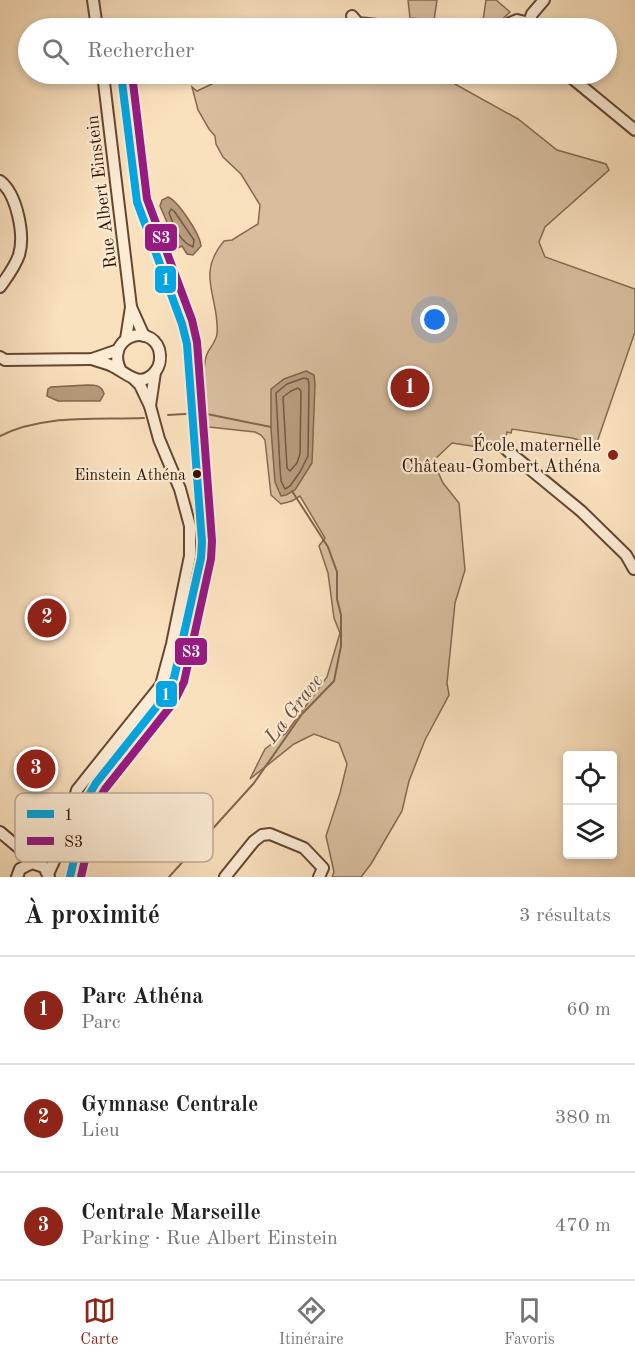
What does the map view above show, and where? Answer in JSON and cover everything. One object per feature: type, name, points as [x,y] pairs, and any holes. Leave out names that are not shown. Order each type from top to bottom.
[{"type":"street","points":[[93,0],[96,18]]},
{"type":"street","points":[[531,18],[544,0]]},
{"type":"street","name":"Rue Albert Einstein","points":[[104,84],[131,307],[126,339]]},
{"type":"street","points":[[579,84],[635,130]]},
{"type":"street","points":[[0,181],[14,199],[21,248],[16,263],[0,288]]},
{"type":"street","name":"Rue Albert Einstein","points":[[131,307],[144,336]]},
{"type":"street","points":[[121,371],[116,357],[126,339],[132,336],[144,336],[154,342],[160,352],[159,366],[149,377],[134,379]]},
{"type":"street","points":[[0,357],[5,360],[92,359],[118,350]]},
{"type":"street","points":[[76,793],[161,685],[190,556],[187,512],[159,439],[150,406],[140,385],[121,371],[92,359]]},
{"type":"street","points":[[150,406],[155,372]]},
{"type":"street","points":[[508,451],[581,511],[632,562],[635,582]]},
{"type":"street","points":[[1,834],[15,845]]},
{"type":"street","points":[[1,834],[17,874],[34,863],[44,867],[48,875]]},
{"type":"street","points":[[225,877],[254,841],[262,835],[270,834],[304,848],[322,868],[319,877]]},
{"type":"shaded area","points":[[408,0],[437,0],[434,18],[410,18]]},
{"type":"shaded area","points":[[486,0],[496,0],[510,12],[504,18],[483,18]]},
{"type":"shaded area","points":[[212,84],[455,84],[518,119],[557,150],[606,164],[609,170],[545,227],[539,242],[545,257],[635,289],[635,332],[596,445],[572,438],[512,429],[511,433],[507,432],[503,455],[498,450],[452,443],[433,461],[443,483],[459,503],[465,570],[455,603],[447,683],[449,695],[425,740],[409,781],[402,811],[361,877],[332,877],[334,872],[326,836],[347,764],[339,743],[314,734],[294,744],[250,779],[265,749],[286,733],[327,677],[340,633],[334,618],[328,573],[319,546],[325,538],[300,496],[281,504],[271,495],[265,440],[255,432],[209,427],[204,424],[204,369],[207,354],[217,334],[210,276],[211,265],[215,253],[224,241],[232,240],[258,224],[260,205],[241,174],[223,157],[216,144],[215,136],[198,110],[192,87],[197,91]]},
{"type":"water","points":[[168,197],[183,211],[197,234],[201,246],[193,255],[187,254],[182,246],[178,248],[160,206],[162,200]]},
{"type":"water","points":[[306,371],[314,375],[315,384],[312,463],[295,490],[281,496],[275,482],[271,389],[284,379]]},
{"type":"water","points":[[95,385],[102,389],[104,394],[100,401],[58,401],[47,396],[48,389],[51,387]]},
{"type":"waterway","name":"La Grave","points":[[168,415],[202,413],[271,427]]},
{"type":"waterway","name":"La Grave","points":[[0,436],[34,424],[52,421],[144,418]]},
{"type":"waterway","name":"La Grave","points":[[213,828],[254,783],[302,714],[334,681],[341,646],[337,572],[328,547],[292,491]]},
{"type":"waterway","name":"La Grave","points":[[169,877],[183,862]]},
{"type":"transit line","name":"1","points":[[90,793],[166,695],[174,678],[201,558],[202,542],[187,344],[182,324],[137,202],[122,84]]},
{"type":"transit line","name":"S3","points":[[103,793],[174,702],[184,682],[211,559],[212,541],[197,342],[192,320],[147,199],[133,84]]},
{"type":"transit line","name":"1","points":[[70,877],[73,862]]},
{"type":"transit line","name":"S3","points":[[81,877],[84,862]]},
{"type":"place","name":"Parc Athéna","points":[[410,388]]},
{"type":"place","name":"École maternelle Château-Gombert Athéna","points":[[613,455]]},
{"type":"place","name":"Einstein Athéna","points":[[197,474]]},
{"type":"place","name":"Gymnase Centrale","points":[[47,618]]},
{"type":"place","name":"Centrale Marseille","points":[[36,769]]}]
